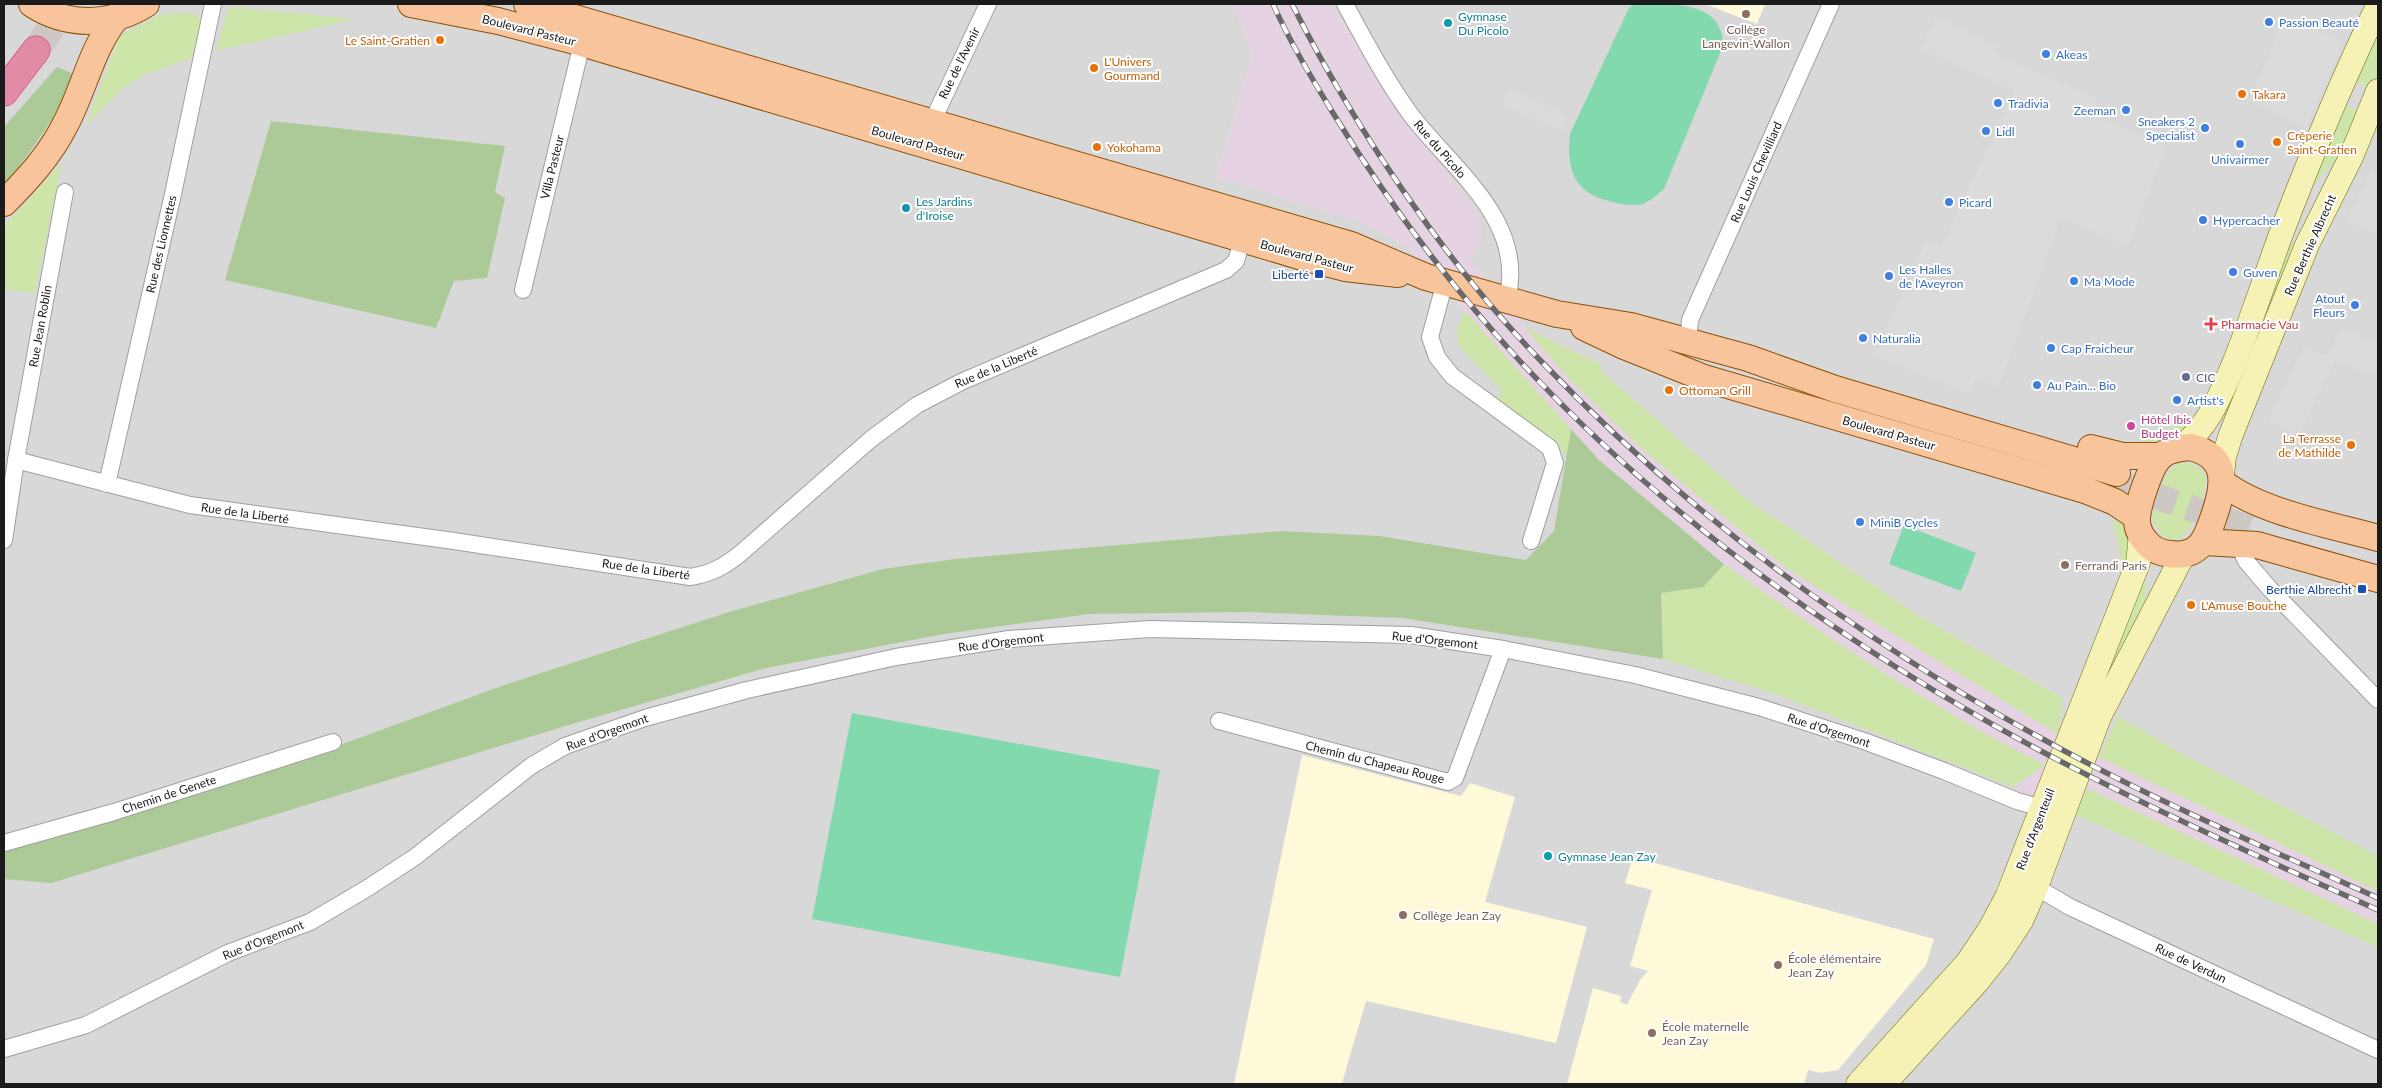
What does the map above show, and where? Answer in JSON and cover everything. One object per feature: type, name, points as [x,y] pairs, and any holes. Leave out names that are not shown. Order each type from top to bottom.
[{"type":"highway","points":[[4,92],[36,50]]},
{"type":"main road","points":[[32,4],[48,13],[69,20],[100,21],[116,18],[146,4]]},
{"type":"main road","name":"Boulevard Pasteur","points":[[411,4],[493,20],[582,43],[1246,227]]},
{"type":"main road","name":"Boulevard Pasteur","points":[[526,4],[932,122],[1246,227],[1345,268],[1435,279],[1557,314],[1632,326],[1758,361],[1927,400],[2115,454],[2138,458],[2170,452]]},
{"type":"main road","name":"Rue Berthie Albrecht","points":[[2170,452],[2198,431],[2217,403],[2248,329],[2333,103],[2377,9]]},
{"type":"main road","points":[[4,204],[31,175],[57,140],[76,102],[100,41],[116,18]]},
{"type":"main road","name":"Rue Berthie Albrecht","points":[[2222,479],[2224,457],[2230,437],[2307,245],[2351,157],[2378,91]]},
{"type":"main road","name":"Rue Berthie Albrecht","points":[[2292,208],[2351,157]]},
{"type":"main road","name":"Boulevard Pasteur","points":[[1557,314],[1639,353],[1704,378],[2085,490],[2115,502],[2139,526]]},
{"type":"main road","name":"Boulevard Pasteur","points":[[1639,353],[1714,366],[2116,478],[1835,389],[1758,361]]},
{"type":"main road","points":[[2378,538],[2260,504],[2237,494],[2222,479],[2214,459],[2207,453],[2190,447],[2170,452],[2150,473],[2139,526],[2148,545],[2161,553],[2193,548],[2252,532],[2378,554]]},
{"type":"main road","points":[[2193,548],[2219,500],[2222,479]]},
{"type":"main road","name":"Rue d'Argenteuil","points":[[1858,1084],[1976,952],[2008,895],[2026,854],[2138,562],[2139,526]]},
{"type":"main road","points":[[2252,532],[2378,565]]},
{"type":"main road","points":[[2252,532],[2280,551],[2378,579]]},
{"type":"main road","name":"Rue d'Argenteuil","points":[[1884,1084],[1977,982],[2000,953],[2021,921],[2036,887],[2099,717],[2193,548]]},
{"type":"street","name":"Rue des Lionnettes","points":[[106,484],[173,194],[213,4]]},
{"type":"street","name":"Rue de l'Avenir","points":[[932,122],[988,4]]},
{"type":"street","name":"Rue du Picolo","points":[[1345,4],[1411,115],[1473,187],[1495,216],[1506,246],[1511,269],[1511,284],[1507,300]]},
{"type":"street","name":"Rue Louis Chevilliard","points":[[1688,341],[1690,320],[1831,4]]},
{"type":"street","name":"Villa Pasteur","points":[[522,290],[582,43]]},
{"type":"street","name":"Rue Jean Roblin","points":[[4,534],[65,192]]},
{"type":"street","name":"Rue de la Liberté","points":[[16,460],[190,505],[454,541],[690,577],[707,574],[724,566],[741,553],[871,439],[917,405],[963,381],[1226,270],[1236,261],[1246,227]]},
{"type":"street","points":[[1435,279],[1430,337],[1437,357],[1452,376],[1550,448],[1555,463],[1531,541]]},
{"type":"street","points":[[2252,532],[2242,552],[2246,561],[2270,589],[2378,700]]},
{"type":"street","name":"Rue d'Orgemont","points":[[4,1049],[86,1025],[228,953],[310,922],[415,857],[531,766],[565,746],[645,718],[747,690],[896,657],[1009,639],[1150,629],[1411,636],[1503,649],[1635,675],[1758,707],[1873,744],[2042,810],[2066,808]]},
{"type":"street","name":"Chemin du Chapeau Rouge","points":[[1219,721],[1448,782],[1455,778],[1503,649]]},
{"type":"street","name":"Chemin de Genete","points":[[4,843],[114,812],[333,742]]},
{"type":"street","points":[[2026,854],[2036,887]]},
{"type":"street","name":"Rue de Verdun","points":[[2036,887],[2070,907],[2378,1050]]},
{"type":"shaded area","points":[[4,4],[1233,4],[1253,53],[1216,177],[1360,221],[1407,247],[1599,460],[1796,624],[2378,945],[2378,1084],[4,1084]]},
{"type":"shaded area","points":[[1233,4],[1331,4],[1393,104],[1478,213],[1482,224],[1481,241],[1470,259],[1525,328],[1600,364],[1600,370],[1749,501],[1922,618],[2055,692],[2049,715],[2378,878],[2378,945],[2013,787],[1796,624],[1599,460],[1407,247],[1360,221],[1216,177],[1253,53]]},
{"type":"shaded area","points":[[1331,4],[2378,4],[2378,878],[2048,715],[2055,692],[1922,618],[1749,501],[1600,370],[1600,364],[1525,328],[1470,259],[1481,241]]},
{"type":"shaded area","name":"Collège Langevin-Wallon","points":[[1705,4],[1765,4],[1757,24]]},
{"type":"shaded area","points":[[2286,16],[2342,41],[2336,62],[2305,127],[2249,100]]},
{"type":"shaded area","points":[[1936,17],[1996,45],[1994,53],[2098,99],[2092,114],[2166,146],[2128,247],[2061,218],[1999,386],[1976,378],[1969,394],[1874,356],[1926,241],[1941,247],[2015,91],[1920,49]]},
{"type":"shaded area","points":[[1509,88],[1568,115],[1562,131],[1501,105]]},
{"type":"shaded area","points":[[2371,171],[2378,174],[2378,225],[2374,234],[2346,221]]},
{"type":"shaded area","points":[[2341,327],[2378,345],[2378,361],[2371,375],[2335,361],[2299,435],[2268,421],[2303,347],[2327,356]]},
{"type":"shaded area","name":"Collège Jean Zay","points":[[1302,755],[1461,796],[1470,783],[1515,797],[1485,902],[1587,927],[1556,1043],[1366,1001],[1342,1083],[1234,1084]]},
{"type":"shaded area","name":"École élémentaire Jean Zay","points":[[1633,857],[1934,939],[1926,965],[1838,1070],[1820,1073],[1808,1070],[1804,1084],[1567,1084],[1593,988],[1621,996],[1620,1002],[1627,1005],[1640,980],[1648,971],[1630,966],[1652,890],[1625,883]]},
{"type":"green space","points":[[1635,4],[1679,5],[1705,12],[1715,20],[1721,31],[1723,46],[1664,189],[1646,203],[1629,205],[1600,198],[1589,193],[1581,186],[1575,178],[1572,169],[1569,147],[1570,134],[1629,8]]},
{"type":"green space","points":[[229,7],[355,19],[216,51]]},
{"type":"green space","points":[[185,13],[197,15],[203,24],[193,57],[145,75],[124,87],[86,125],[119,36],[159,15]]},
{"type":"green space","points":[[2378,22],[2378,74],[2372,89],[2350,80]]},
{"type":"green space","points":[[57,67],[76,75],[61,104],[43,132],[4,185],[4,127]]},
{"type":"green space","points":[[2340,103],[2362,113],[2345,149],[2304,195]]},
{"type":"green space","points":[[271,121],[505,146],[495,192],[505,198],[487,278],[454,281],[436,328],[225,280]]},
{"type":"green space","points":[[62,162],[35,293],[4,289],[4,227]]},
{"type":"green space","points":[[2289,245],[2295,247],[2227,420],[2220,416]]},
{"type":"green space","points":[[1465,311],[1571,429],[1567,455],[1497,398],[1502,390],[1459,346],[1457,328]]},
{"type":"green space","points":[[1525,328],[1600,364],[1600,370],[1749,501],[1922,618],[2063,698],[2058,734],[1787,569],[1645,452],[1568,378]]},
{"type":"green space","points":[[2195,418],[2183,430],[2170,438],[2140,447],[2145,436],[2167,427],[2168,432],[2173,430],[2173,425]]},
{"type":"green space","points":[[1571,429],[1599,460],[1724,564],[1703,587],[1661,593],[1663,659],[1403,618],[1247,612],[1089,614],[944,634],[766,668],[572,724],[51,883],[4,879],[4,848],[244,780],[507,684],[729,612],[883,569],[955,559],[1281,531],[1379,536],[1526,560],[1554,531]]},
{"type":"green space","points":[[2183,462],[2198,467],[2206,481],[2194,520],[2182,537],[2174,540],[2166,537],[2159,531],[2152,515],[2166,477],[2170,471]]},
{"type":"green space","points":[[2116,514],[2127,531],[2129,544],[2128,565],[2122,563],[2113,521]]},
{"type":"green space","points":[[1904,525],[1976,553],[1961,591],[1889,564]]},
{"type":"green space","points":[[1724,564],[1921,696],[2045,765],[2013,787],[1776,694],[1663,659],[1661,593],[1703,587]]},
{"type":"green space","points":[[2141,582],[2148,584],[2144,595],[2149,598],[2116,659],[2112,658]]},
{"type":"green space","points":[[852,713],[1160,770],[1120,977],[812,919]]},
{"type":"green space","points":[[2118,716],[2184,755],[2378,856],[2378,891],[2099,757]]},
{"type":"green space","points":[[2088,789],[2378,924],[2378,947],[2074,814]]},
{"type":"tunnel","points":[[36,50],[67,4]]},
{"type":"tunnel","points":[[2114,482],[2255,530]]},
{"type":"railway","points":[[1273,4],[1301,59],[1354,146],[1397,209],[1467,301],[1518,359],[1575,417],[1635,473],[1697,526],[1762,576],[1829,623],[1898,668],[1968,710],[2039,750],[2123,793],[2378,910]]},
{"type":"railway","points":[[1292,4],[1316,50],[1372,144],[1435,235],[1469,279],[1539,359],[1594,414],[1652,468],[1712,519],[1838,613],[1904,657],[2039,737],[2122,781],[2378,898]]},
{"type":"place","name":"Collège Langevin-Wallon","points":[[1746,14]]},
{"type":"place","name":"Passion Beauté","points":[[2269,22]]},
{"type":"place","name":"Gymnase Du Picolo","points":[[1448,23]]},
{"type":"place","name":"Le Saint-Gratien","points":[[440,40]]},
{"type":"place","name":"Akeas","points":[[2046,54]]},
{"type":"place","name":"L'Univers Gourmand","points":[[1094,68]]},
{"type":"place","name":"Takara","points":[[2242,94]]},
{"type":"place","name":"Tradivia","points":[[1998,103]]},
{"type":"place","name":"Zeeman","points":[[2126,110]]},
{"type":"place","name":"Sneakers 2 Specialist","points":[[2205,128]]},
{"type":"place","name":"Lidl","points":[[1986,131]]},
{"type":"place","name":"Crêperie Saint-Gratien","points":[[2277,142]]},
{"type":"place","name":"Univairmer","points":[[2240,144]]},
{"type":"place","name":"Yokohama","points":[[1097,147]]},
{"type":"place","name":"Picard","points":[[1949,202]]},
{"type":"place","name":"Les Jardins d'Iroise","points":[[906,208]]},
{"type":"place","name":"Hypercacher","points":[[2203,220]]},
{"type":"place","name":"Guven","points":[[2233,272]]},
{"type":"place","name":"Liberté","points":[[1319,274]]},
{"type":"place","name":"Les Halles de l'Aveyron","points":[[1889,276]]},
{"type":"place","name":"Ma Mode","points":[[2074,281]]},
{"type":"place","name":"Atout Fleurs","points":[[2355,305]]},
{"type":"place","name":"Pharmacie Vau","points":[[2211,324]]},
{"type":"place","name":"Naturalia","points":[[1863,338]]},
{"type":"place","name":"Cap Fraicheur","points":[[2051,348]]},
{"type":"place","name":"CIC","points":[[2186,377]]},
{"type":"place","name":"Au Pain... Bio","points":[[2037,385]]},
{"type":"place","name":"Ottoman Grill","points":[[1669,390]]},
{"type":"place","name":"Artist's","points":[[2177,400]]},
{"type":"place","name":"Hôtel Ibis Budget","points":[[2131,426]]},
{"type":"place","name":"La Terrasse de Mathilde","points":[[2351,445]]},
{"type":"place","name":"MiniB Cycles","points":[[1860,522]]},
{"type":"place","name":"Ferrandi Paris","points":[[2065,565]]},
{"type":"place","name":"Berthie Albrecht","points":[[2362,589]]},
{"type":"place","name":"L'Amuse Bouche","points":[[2191,605]]},
{"type":"place","name":"Gymnase Jean Zay","points":[[1548,856]]},
{"type":"place","name":"Collège Jean Zay","points":[[1403,915]]},
{"type":"place","name":"École élémentaire Jean Zay","points":[[1778,965]]},
{"type":"place","name":"École maternelle Jean Zay","points":[[1652,1033]]}]
